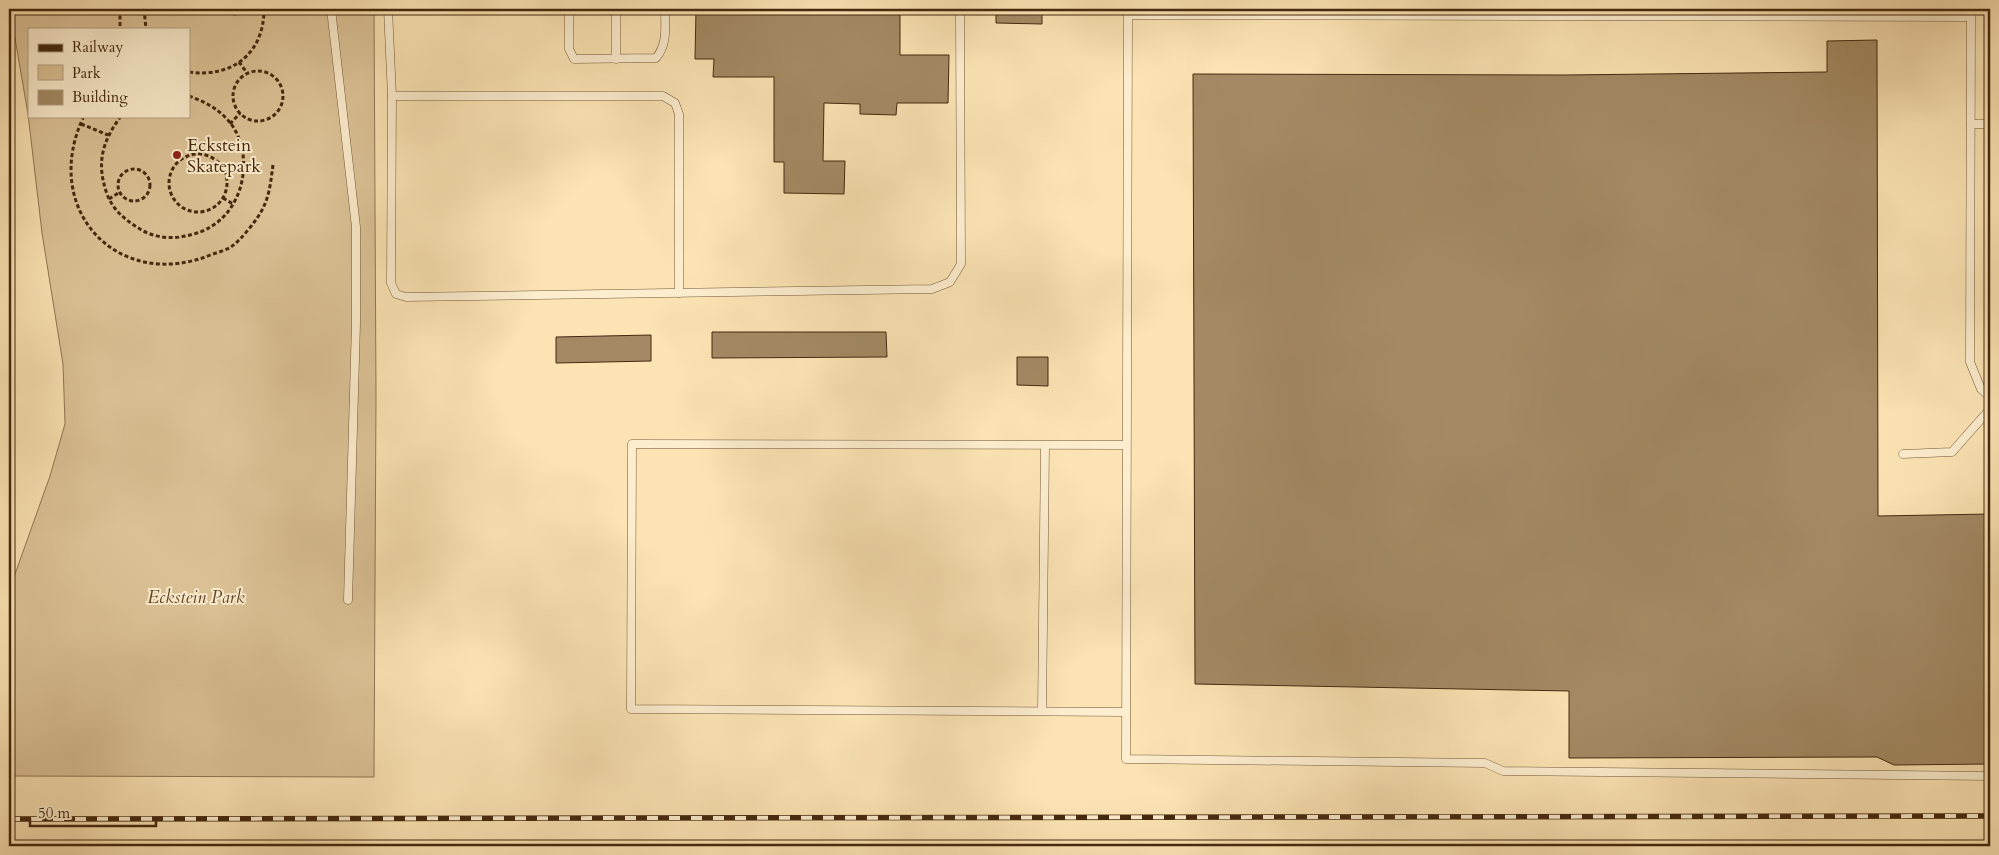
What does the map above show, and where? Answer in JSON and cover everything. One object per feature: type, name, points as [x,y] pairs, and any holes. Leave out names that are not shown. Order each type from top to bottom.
[{"type":"lane","points":[[331,9],[356,227],[356,323],[348,600]]},
{"type":"lane","points":[[388,9],[392,96],[392,283],[396,294],[406,297],[932,289],[950,282],[961,264],[960,9]]},
{"type":"lane","points":[[569,9],[569,50],[574,59],[656,58],[663,50],[665,41],[665,9]]},
{"type":"lane","points":[[616,9],[616,59]]},
{"type":"lane","points":[[1990,397],[1981,389],[1970,362],[1971,18],[1128,15],[1126,759],[1485,764],[1503,771],[1990,776]]},
{"type":"lane","points":[[392,96],[663,96],[674,103],[679,114],[679,293]]},
{"type":"lane","points":[[1971,124],[1990,124]]},
{"type":"lane","points":[[1903,454],[1952,452],[1990,409]]},
{"type":"lane","points":[[1125,712],[631,709],[632,444],[1126,445]]},
{"type":"lane","points":[[1042,711],[1045,446]]},
{"type":"path","points":[[120,9],[120,28]]},
{"type":"path","points":[[144,9],[146,28]]},
{"type":"path","points":[[222,9],[226,13],[236,14],[246,9]]},
{"type":"path","points":[[190,72],[209,74],[229,69],[246,58],[258,42],[264,22],[264,9]]},
{"type":"path","points":[[239,62],[247,73]]},
{"type":"path","points":[[258,70],[273,76],[279,82],[283,98],[281,106],[269,118],[261,121],[252,120],[240,113],[234,104],[233,88],[237,81],[247,73],[258,70]]},
{"type":"path","points":[[120,118],[108,135],[102,154],[102,179],[109,199],[126,221],[146,233],[170,238],[194,235],[216,224],[233,204],[242,184],[244,159],[238,137],[226,118],[208,103],[190,96]]},
{"type":"path","points":[[230,124],[240,113]]},
{"type":"path","points":[[83,118],[72,150],[71,167],[71,183],[80,214],[92,232],[110,248],[128,257],[158,266],[180,264],[204,258],[231,247],[248,229],[264,207],[270,188],[273,165]]},
{"type":"path","points":[[80,124],[108,135]]},
{"type":"path","points":[[191,155],[210,157],[218,162],[224,170],[227,179],[223,198],[210,210],[200,212],[182,208],[171,193],[169,184],[175,166],[182,159],[191,155]]},
{"type":"path","points":[[130,170],[141,171],[149,178],[148,192],[141,199],[132,201],[120,192],[119,181],[125,172],[130,170]]},
{"type":"path","points":[[109,199],[120,192]]},
{"type":"path","points":[[223,198],[233,204]]},
{"type":"green space","name":"Eckstein Park","points":[[10,9],[374,9],[376,396],[374,777],[9,776],[9,591],[50,476],[65,424],[63,364],[42,233],[28,118],[190,118],[190,28],[28,28],[28,114]]},
{"type":"building","points":[[696,9],[900,9],[900,55],[949,55],[948,103],[897,103],[896,115],[860,114],[860,104],[824,103],[823,161],[845,161],[844,194],[784,193],[784,162],[774,162],[774,77],[713,77],[714,59],[695,59]]},
{"type":"building","points":[[996,9],[1042,9],[1042,24],[996,23]]},
{"type":"building","points":[[1877,40],[1878,516],[1990,514],[1990,764],[1894,765],[1877,757],[1569,758],[1569,691],[1195,684],[1193,74],[1565,75],[1827,72],[1827,41]]},
{"type":"building","points":[[712,332],[886,332],[887,357],[712,358]]},
{"type":"building","points":[[651,335],[651,361],[556,363],[556,337]]},
{"type":"building","points":[[1017,357],[1048,357],[1048,386],[1017,385]]},
{"type":"railway","points":[[9,819],[1990,816]]},
{"type":"place","name":"Eckstein Skatepark","points":[[177,155]]}]
